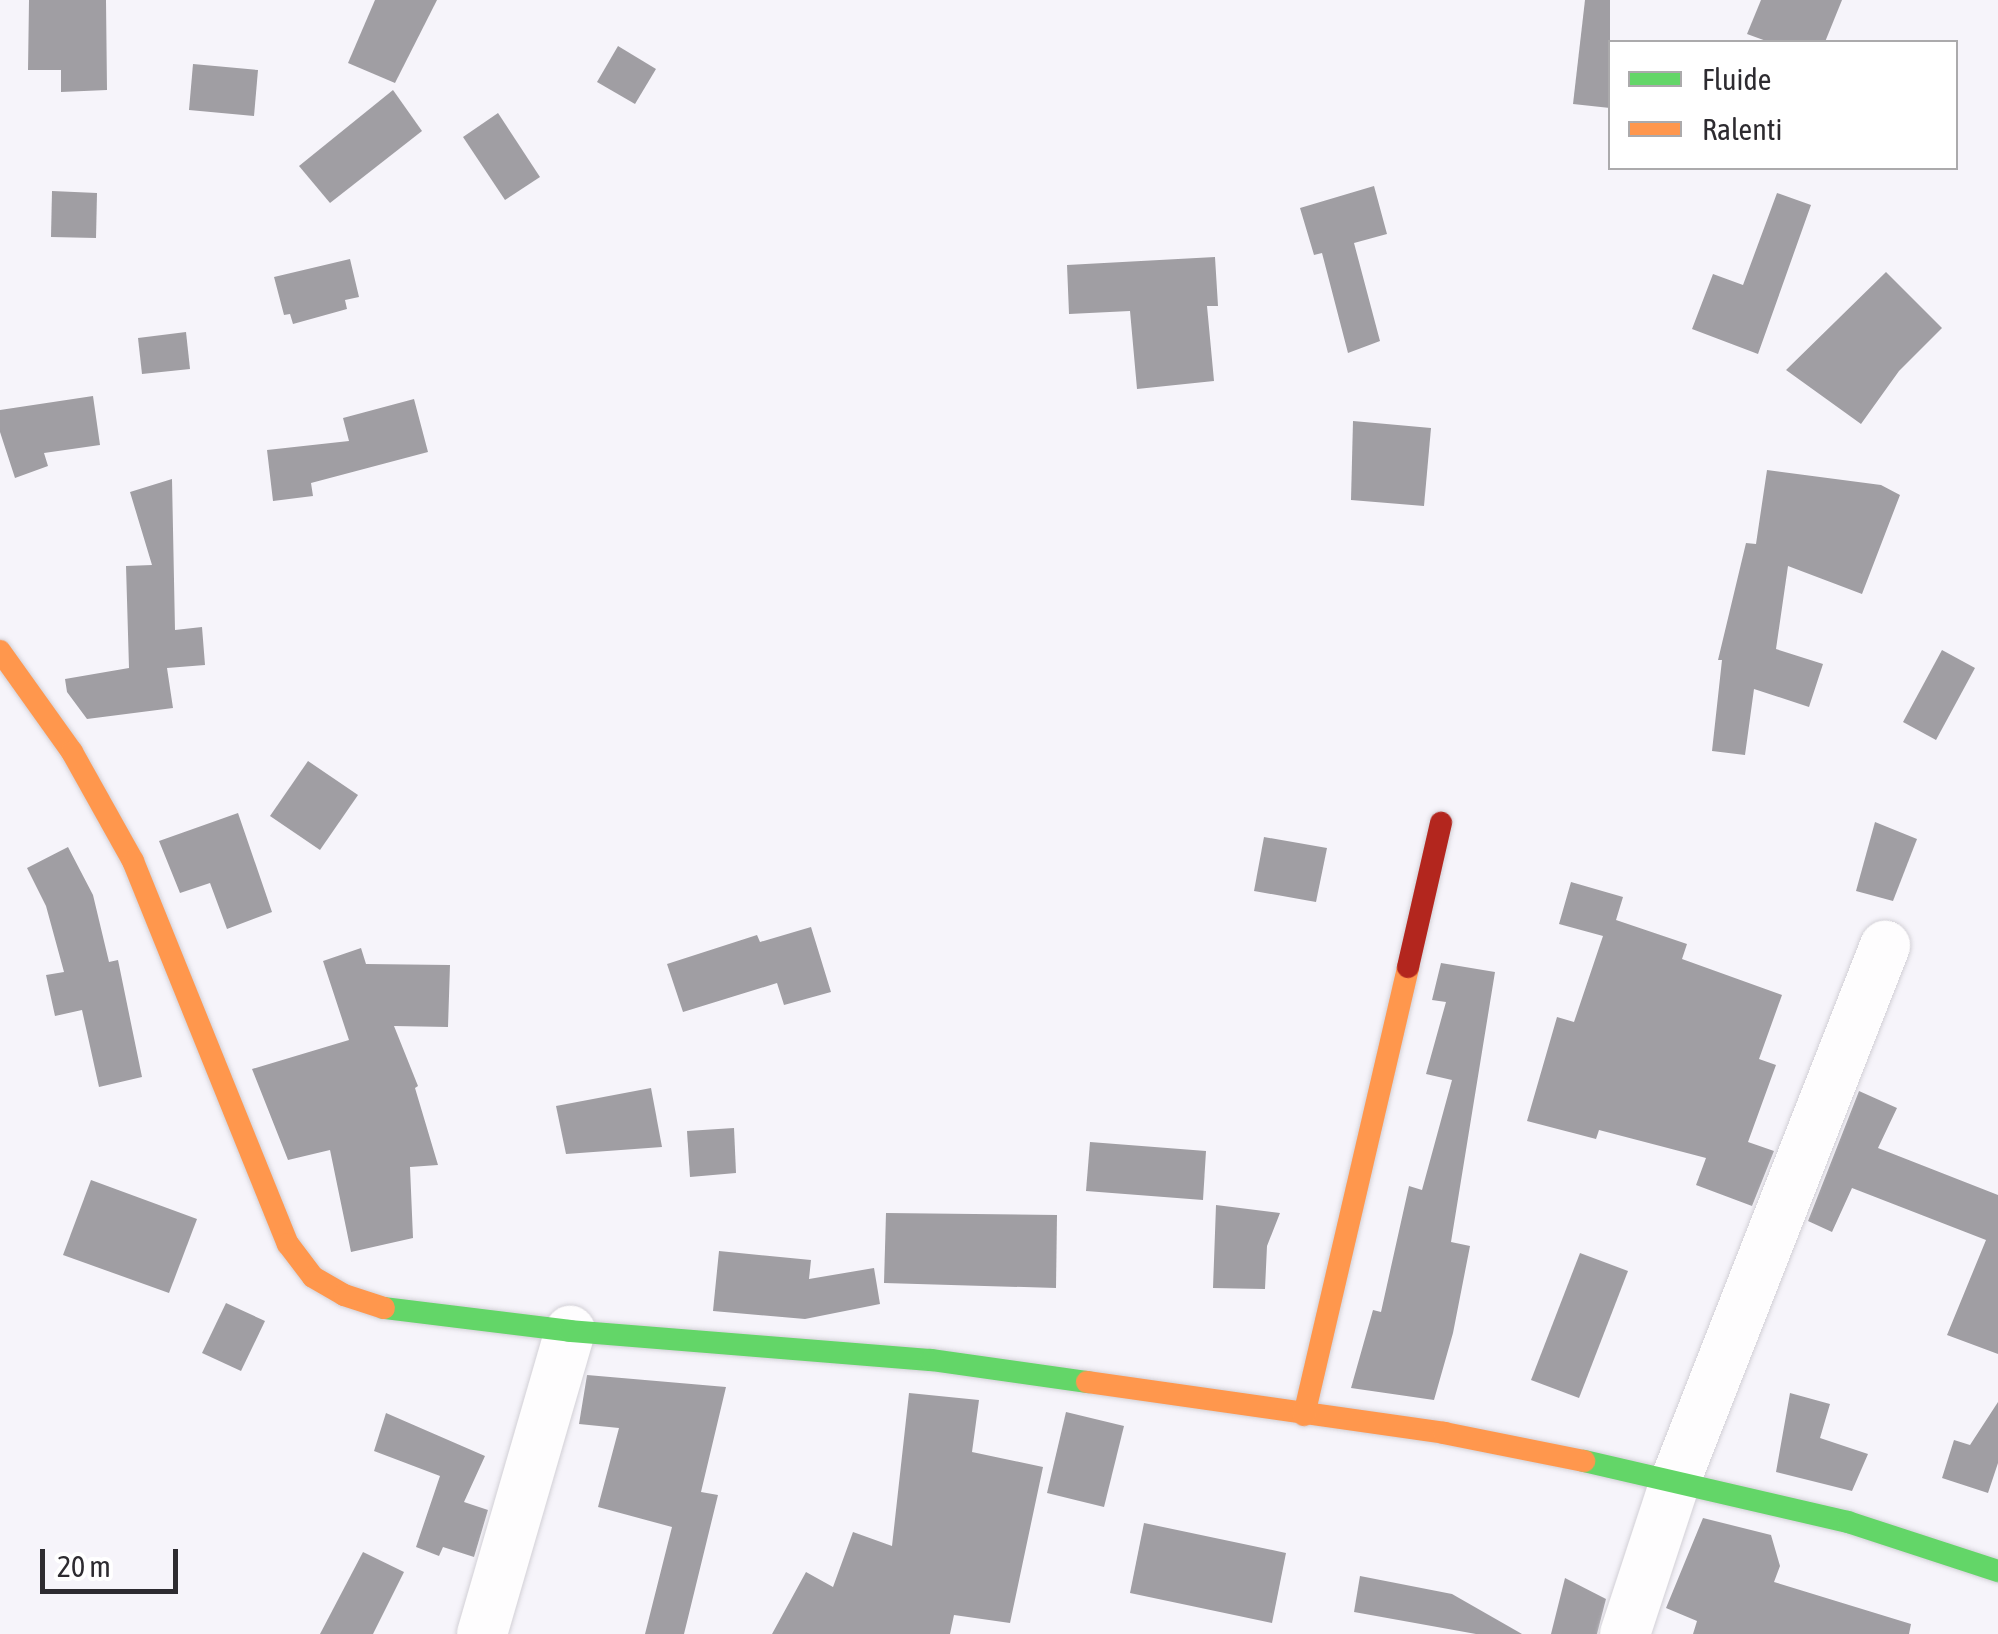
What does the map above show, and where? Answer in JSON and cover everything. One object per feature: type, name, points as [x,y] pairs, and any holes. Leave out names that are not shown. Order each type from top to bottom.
[{"type":"street","points":[[0,650],[72,752],[133,861],[288,1244],[313,1277],[377,1307],[570,1330],[931,1360],[1444,1433],[1676,1479],[1848,1522],[1998,1571]]},
{"type":"street","points":[[1304,1415],[1441,822]]},
{"type":"street","points":[[1625,1634],[1676,1479],[1885,946]]},
{"type":"street","points":[[482,1634],[570,1330]]},
{"type":"building","points":[[29,0],[106,0],[107,90],[61,92],[61,70],[28,70]]},
{"type":"building","points":[[375,0],[437,0],[395,83],[348,63]]},
{"type":"building","points":[[1585,0],[1610,0],[1608,108],[1573,104]]},
{"type":"building","points":[[1761,0],[1842,0],[1826,40],[1764,40],[1747,34]]},
{"type":"building","points":[[618,46],[656,69],[635,104],[597,82]]},
{"type":"building","points":[[193,64],[258,70],[254,116],[189,110]]},
{"type":"building","points":[[393,90],[422,131],[330,203],[299,166]]},
{"type":"building","points":[[498,113],[540,177],[505,200],[463,137]]},
{"type":"building","points":[[1374,186],[1387,234],[1354,243],[1380,341],[1348,353],[1322,253],[1314,255],[1300,208]]},
{"type":"building","points":[[52,191],[97,193],[96,238],[51,237]]},
{"type":"building","points":[[1777,193],[1811,205],[1758,354],[1692,329],[1713,274],[1743,285]]},
{"type":"building","points":[[1215,257],[1218,306],[1207,306],[1214,381],[1137,389],[1130,311],[1069,314],[1067,265]]},
{"type":"building","points":[[350,259],[359,297],[345,300],[347,309],[293,324],[290,314],[284,315],[274,277]]},
{"type":"building","points":[[1886,272],[1942,328],[1899,371],[1861,424],[1786,370]]},
{"type":"building","points":[[186,332],[190,369],[142,374],[138,338]]},
{"type":"building","points":[[93,396],[100,445],[44,453],[48,466],[15,478],[0,432],[0,410]]},
{"type":"building","points":[[414,399],[428,452],[311,483],[313,496],[273,501],[267,450],[349,441],[343,418]]},
{"type":"building","points":[[1353,421],[1431,428],[1424,506],[1351,500]]},
{"type":"building","points":[[1767,470],[1881,485],[1900,495],[1862,594],[1788,566],[1776,649],[1823,664],[1809,707],[1754,689],[1745,755],[1712,751],[1722,660],[1718,660],[1746,543],[1756,544]]},
{"type":"building","points":[[172,479],[175,630],[202,627],[205,665],[167,668],[173,708],[87,719],[67,692],[65,679],[129,668],[126,566],[152,565],[130,492]]},
{"type":"building","points":[[1942,650],[1975,668],[1936,740],[1903,722]]},
{"type":"building","points":[[308,761],[358,795],[320,850],[270,816]]},
{"type":"building","points":[[238,813],[272,912],[227,929],[210,883],[180,893],[159,841]]},
{"type":"building","points":[[1875,822],[1917,839],[1893,901],[1856,891]]},
{"type":"building","points":[[1264,837],[1327,848],[1316,902],[1254,891]]},
{"type":"building","points":[[68,847],[93,895],[109,962],[118,960],[142,1077],[99,1087],[82,1010],[55,1016],[46,975],[64,972],[46,906],[27,868]]},
{"type":"building","points":[[1571,882],[1623,897],[1616,920],[1687,944],[1682,959],[1782,995],[1759,1059],[1776,1065],[1748,1142],[1774,1151],[1752,1206],[1696,1185],[1706,1158],[1599,1130],[1596,1139],[1527,1121],[1557,1017],[1574,1022],[1603,936],[1559,924]]},
{"type":"building","points":[[811,927],[831,992],[784,1005],[777,983],[683,1012],[667,964],[757,935],[760,942]]},
{"type":"building","points":[[361,948],[366,964],[450,965],[448,1027],[394,1026],[418,1086],[415,1088],[438,1165],[410,1167],[413,1238],[351,1252],[330,1150],[288,1160],[252,1069],[349,1040],[323,961]]},
{"type":"building","points":[[1441,963],[1495,972],[1451,1242],[1470,1246],[1453,1333],[1434,1400],[1351,1388],[1373,1310],[1381,1312],[1409,1186],[1422,1190],[1452,1080],[1426,1074],[1446,1002],[1432,1000]]},
{"type":"building","points":[[651,1088],[662,1147],[566,1154],[556,1106]]},
{"type":"building","points":[[1859,1091],[1897,1108],[1878,1148],[1998,1195],[1998,1354],[1947,1335],[1986,1240],[1852,1188],[1832,1232],[1808,1221]]},
{"type":"building","points":[[734,1128],[736,1173],[690,1177],[687,1131]]},
{"type":"building","points":[[1090,1142],[1206,1151],[1203,1200],[1086,1191]]},
{"type":"building","points":[[91,1180],[197,1219],[169,1293],[63,1255]]},
{"type":"building","points":[[1216,1205],[1280,1213],[1267,1246],[1265,1289],[1213,1288]]},
{"type":"building","points":[[886,1213],[1057,1215],[1056,1288],[884,1283]]},
{"type":"building","points":[[719,1251],[811,1260],[809,1279],[874,1268],[880,1304],[805,1319],[713,1311]]},
{"type":"building","points":[[1580,1253],[1628,1271],[1579,1398],[1531,1380]]},
{"type":"building","points":[[226,1303],[265,1321],[241,1371],[202,1353]]},
{"type":"building","points":[[587,1375],[726,1387],[701,1492],[718,1495],[684,1634],[645,1634],[672,1527],[598,1507],[619,1428],[579,1424]]},
{"type":"building","points":[[909,1393],[979,1400],[972,1452],[1043,1467],[1010,1623],[954,1615],[950,1634],[772,1634],[806,1572],[833,1587],[853,1532],[892,1546]]},
{"type":"building","points":[[1790,1393],[1830,1404],[1820,1438],[1868,1454],[1852,1491],[1776,1472]]},
{"type":"building","points":[[1998,1402],[1998,1463],[1988,1493],[1942,1478],[1954,1440],[1970,1445]]},
{"type":"building","points":[[1066,1412],[1124,1426],[1104,1507],[1047,1493]]},
{"type":"building","points":[[386,1413],[485,1456],[464,1502],[488,1510],[474,1557],[443,1547],[439,1556],[416,1547],[440,1476],[374,1451]]},
{"type":"building","points":[[1703,1518],[1771,1535],[1780,1566],[1774,1582],[1911,1624],[1909,1634],[1693,1634],[1697,1621],[1666,1608]]},
{"type":"building","points":[[1144,1523],[1286,1553],[1272,1623],[1130,1593]]},
{"type":"building","points":[[363,1552],[404,1572],[373,1634],[320,1634]]},
{"type":"building","points":[[1360,1576],[1452,1594],[1522,1634],[1476,1634],[1354,1612]]},
{"type":"building","points":[[1565,1578],[1606,1599],[1597,1634],[1551,1634]]},
{"type":"traffic: fast","points":[[384,1308],[570,1331],[931,1360],[1087,1382]]},
{"type":"traffic: fast","points":[[1584,1461],[1848,1522],[1998,1571]]},
{"type":"traffic: slow","points":[[0,651],[72,752],[133,861],[288,1244],[313,1277],[344,1295],[384,1308]]},
{"type":"traffic: slow","points":[[1304,1415],[1408,967]]},
{"type":"traffic: slow","points":[[1087,1382],[1444,1433],[1584,1461]]},
{"type":"traffic: jam","points":[[1408,967],[1441,823]]}]
